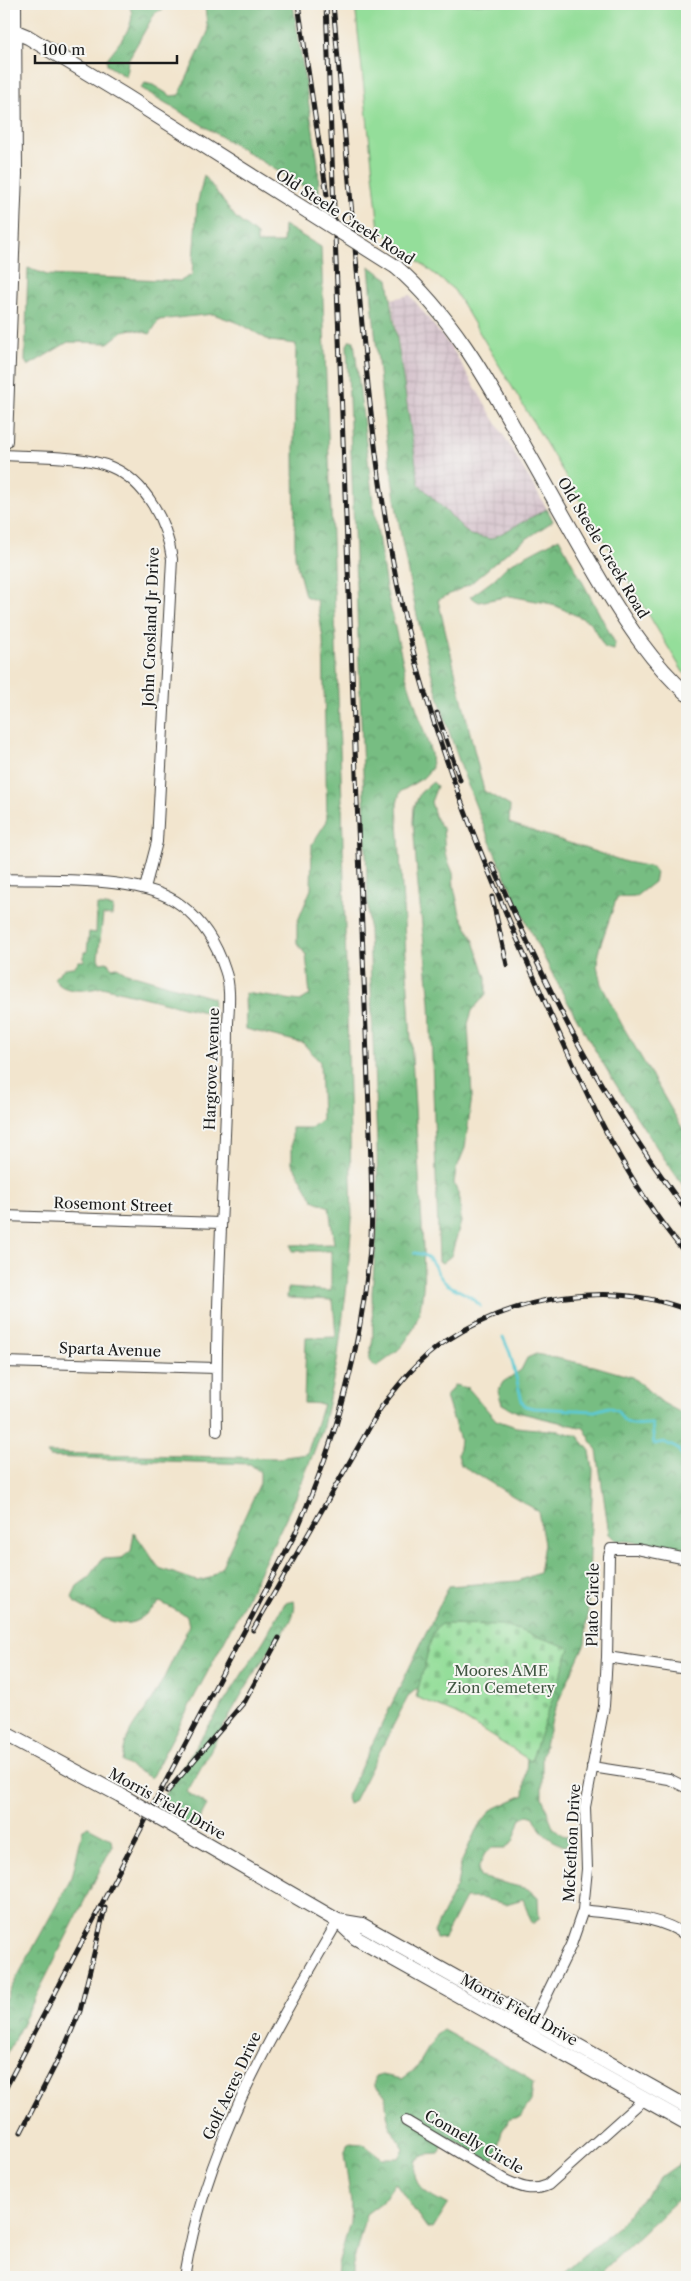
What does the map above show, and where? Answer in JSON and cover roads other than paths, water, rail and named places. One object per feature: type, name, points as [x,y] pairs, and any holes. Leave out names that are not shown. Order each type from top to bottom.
[{"type":"main road","points":[[4,440],[9,168],[8,31],[13,4]]},
{"type":"street","name":"Old Steele Creek Road","points":[[8,31],[28,37],[124,94],[396,267],[434,303],[468,350],[617,607],[658,664],[687,694]]},
{"type":"street","name":"John Crosland Jr Drive","points":[[4,455],[92,461],[111,467],[129,477],[143,492],[162,520],[169,540],[172,559],[157,842],[145,888]]},
{"type":"street","name":"Hargrove Avenue","points":[[4,879],[114,883],[159,892],[180,904],[195,918],[217,950],[226,971],[229,995],[228,1074],[220,1223],[219,1336],[216,1368],[217,1431]]},
{"type":"street","name":"Rosemont Street","points":[[4,1216],[220,1223]]},
{"type":"street","name":"Sparta Avenue","points":[[4,1362],[216,1368]]},
{"type":"street","name":"Plato Circle","points":[[687,1559],[637,1549],[611,1549],[609,1556],[607,1657],[687,1669]]},
{"type":"street","name":"McKethon Drive","points":[[534,2021],[570,1945],[583,1910],[587,1869],[585,1807],[604,1706],[607,1657]]},
{"type":"street","name":"Morris Field Drive","points":[[4,1733],[120,1795],[338,1921],[356,1938],[687,2123]]},
{"type":"street","points":[[592,1767],[669,1779],[687,1788]]},
{"type":"street","points":[[583,1910],[659,1921],[687,1936]]},
{"type":"street","name":"Morris Field Drive","points":[[338,1921],[362,1925],[687,2107]]},
{"type":"street","name":"Golf Acres Drive","points":[[184,2277],[200,2208],[213,2164],[233,2112],[270,2037],[338,1921]]},
{"type":"street","name":"Connelly Circle","points":[[406,2121],[505,2180],[520,2186],[536,2188],[548,2184],[644,2099]]},
{"type":"waterway","points":[[414,1253],[427,1257],[447,1284],[469,1296],[480,1306]]},
{"type":"waterway","points":[[503,1337],[510,1353],[522,1401],[525,1406],[595,1411],[609,1407],[618,1411],[621,1417],[629,1423],[652,1424],[654,1444],[664,1442],[678,1449],[687,1465]]},
{"type":"railway","points":[[298,4],[327,195]]},
{"type":"railway","points":[[4,2091],[295,1534],[311,1497],[336,1425],[355,1353],[362,1315],[371,1237],[371,1173],[326,4]]},
{"type":"railway","points":[[333,4],[373,433],[390,546],[409,637],[440,742],[458,793],[498,895],[573,1063],[624,1164],[664,1226],[687,1255]]},
{"type":"railway","points":[[437,713],[460,780]]},
{"type":"railway","points":[[492,864],[546,980],[581,1049],[631,1132],[687,1212]]},
{"type":"railway","points":[[492,897],[507,965]]},
{"type":"railway","points":[[253,1630],[380,1409],[410,1372],[436,1348],[473,1326],[502,1313],[563,1297],[626,1296],[657,1301],[687,1310]]},
{"type":"railway","points":[[167,1792],[245,1701],[279,1638]]},
{"type":"railway","points":[[21,2132],[65,2046],[80,2011],[105,1908]]},
{"type":"park label","name":"Moores AME Zion Cemetery","points":[[501,1680]]}]
